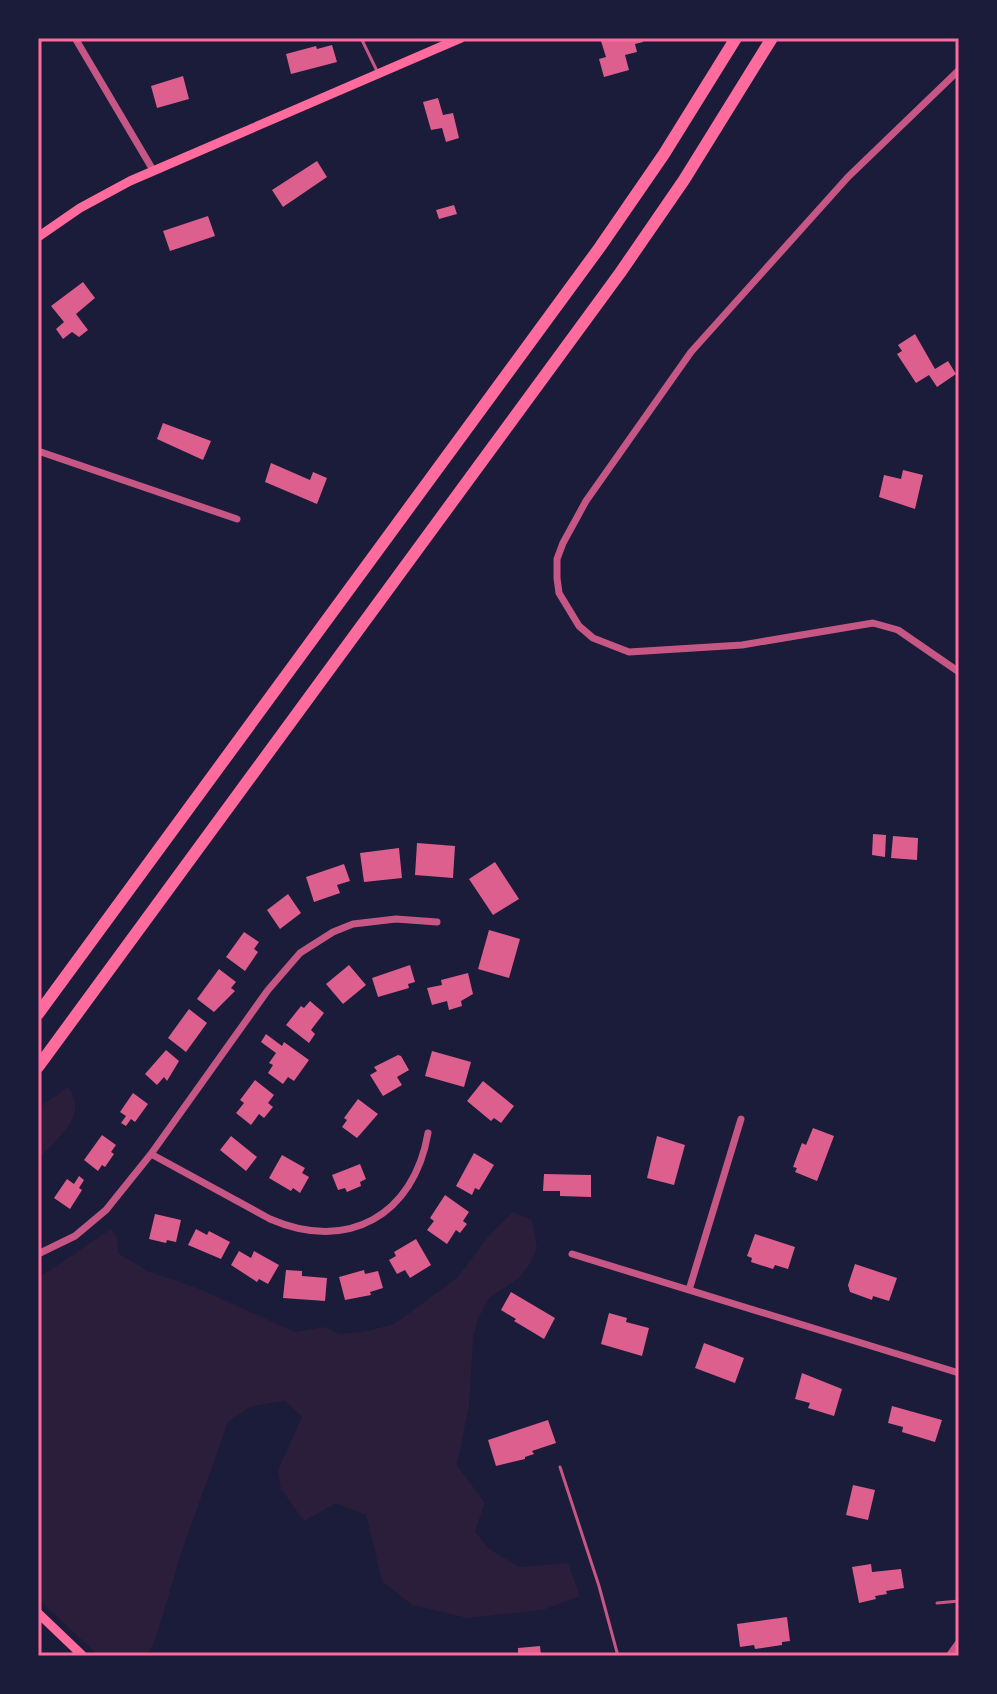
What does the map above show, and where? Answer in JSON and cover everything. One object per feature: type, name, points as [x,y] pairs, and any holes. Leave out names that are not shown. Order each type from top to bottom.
[{"type":"highway","points":[[38,1014],[600,247],[664,154],[736,38]]},
{"type":"highway","points":[[38,1067],[628,261],[707,145],[772,38]]},
{"type":"main road","points":[[38,237],[80,208],[153,170],[461,38]]},
{"type":"main road","points":[[38,1613],[83,1656]]},
{"type":"street","points":[[75,38],[153,170]]},
{"type":"street","points":[[959,70],[848,177],[691,352],[586,501],[557,559],[559,593],[568,611],[593,638],[620,650],[651,653],[742,645],[873,623],[898,630],[959,672]]},
{"type":"street","points":[[38,451],[237,519]]},
{"type":"street","points":[[38,1254],[91,1225],[114,1201],[268,990],[300,953],[333,932],[353,924],[396,919],[437,922]]},
{"type":"street","points":[[689,1290],[741,1119]]},
{"type":"street","points":[[151,1154],[270,1219],[288,1227],[323,1233],[360,1225],[396,1203],[419,1171],[428,1133]]},
{"type":"street","points":[[572,1254],[959,1373]]},
{"type":"street","points":[[949,1656],[959,1642]]},
{"type":"lane","points":[[361,38],[378,74]]},
{"type":"lane","points":[[560,1467],[618,1656]]},
{"type":"lane","points":[[937,1603],[959,1601]]},
{"type":"shaded area","points":[[68,1087],[74,1097],[73,1117],[38,1159],[38,1108]]},
{"type":"shaded area","points":[[513,1212],[532,1220],[537,1248],[520,1277],[489,1298],[478,1319],[473,1339],[469,1406],[457,1465],[485,1503],[475,1531],[489,1549],[520,1567],[568,1563],[580,1596],[543,1610],[467,1618],[412,1605],[382,1581],[366,1515],[336,1503],[304,1521],[281,1489],[278,1470],[302,1417],[285,1401],[252,1406],[228,1422],[147,1656],[99,1656],[38,1599],[38,1278],[111,1229],[117,1238],[118,1253],[147,1271],[197,1288],[295,1332],[324,1327],[340,1334],[368,1331],[394,1324],[457,1278],[491,1233]]},
{"type":"building","points":[[600,38],[642,38],[643,42],[635,44],[637,52],[625,55],[629,70],[604,77],[599,59],[606,57]]},
{"type":"building","points":[[332,45],[337,62],[291,74],[286,54]]},
{"type":"building","points":[[183,76],[189,99],[157,108],[151,86]]},
{"type":"building","points":[[438,98],[443,115],[453,113],[459,138],[446,142],[442,128],[431,130],[423,102]]},
{"type":"building","points":[[317,161],[327,177],[283,207],[272,190]]},
{"type":"building","points":[[454,205],[457,214],[439,219],[436,210]]},
{"type":"building","points":[[208,216],[215,236],[170,251],[163,231]]},
{"type":"building","points":[[83,282],[95,298],[76,314],[88,330],[79,337],[72,332],[63,339],[56,329],[64,322],[51,306]]},
{"type":"building","points":[[915,334],[935,369],[948,361],[956,374],[937,387],[929,375],[916,383],[897,354],[902,351],[898,345]]},
{"type":"building","points":[[163,423],[211,441],[203,460],[157,439]]},
{"type":"building","points":[[271,463],[310,480],[313,472],[327,478],[317,504],[265,482]]},
{"type":"building","points":[[903,470],[923,475],[915,509],[879,497],[884,475],[901,479]]},
{"type":"building","points":[[873,834],[886,835],[885,857],[872,855]]},
{"type":"building","points":[[893,836],[918,838],[917,860],[891,858]]},
{"type":"building","points":[[417,843],[455,846],[453,878],[415,875]]},
{"type":"building","points":[[399,848],[402,878],[364,882],[360,853]]},
{"type":"building","points":[[495,862],[519,899],[493,915],[469,879]]},
{"type":"building","points":[[344,864],[350,881],[337,885],[340,893],[314,902],[306,877]]},
{"type":"building","points":[[288,894],[301,913],[280,929],[267,910]]},
{"type":"building","points":[[489,930],[520,939],[509,978],[478,969]]},
{"type":"building","points":[[244,932],[259,942],[254,949],[258,952],[245,971],[226,957]]},
{"type":"building","points":[[349,965],[366,985],[343,1004],[326,984]]},
{"type":"building","points":[[410,965],[415,982],[408,984],[409,988],[378,997],[372,978]]},
{"type":"building","points":[[219,969],[236,982],[231,988],[235,991],[214,1012],[197,999]]},
{"type":"building","points":[[468,973],[473,994],[461,1001],[462,1006],[449,1010],[447,1001],[432,1005],[427,988],[442,985],[441,980]]},
{"type":"building","points":[[310,1001],[324,1013],[311,1030],[315,1034],[309,1043],[286,1025],[301,1006],[304,1008]]},
{"type":"building","points":[[189,1009],[207,1023],[186,1052],[168,1038]]},
{"type":"building","points":[[266,1034],[282,1046],[284,1042],[309,1060],[294,1081],[288,1077],[283,1084],[268,1073],[273,1065],[269,1063],[276,1053],[261,1042]]},
{"type":"building","points":[[166,1050],[179,1061],[167,1081],[164,1077],[157,1085],[145,1074]]},
{"type":"building","points":[[432,1051],[471,1062],[464,1087],[425,1076]]},
{"type":"building","points":[[398,1055],[409,1070],[397,1077],[402,1085],[383,1096],[370,1075],[377,1071],[374,1067]]},
{"type":"building","points":[[255,1080],[274,1095],[268,1103],[273,1107],[264,1118],[259,1114],[251,1125],[236,1113],[244,1103],[240,1100]]},
{"type":"building","points":[[483,1081],[514,1106],[501,1123],[494,1118],[491,1121],[467,1101]]},
{"type":"building","points":[[133,1093],[148,1104],[135,1122],[131,1119],[126,1126],[121,1123],[126,1116],[120,1112]]},
{"type":"building","points":[[358,1099],[378,1114],[357,1138],[342,1127],[347,1120],[344,1118]]},
{"type":"building","points":[[813,1128],[834,1136],[817,1181],[795,1172],[797,1168],[793,1167],[802,1143],[806,1145]]},
{"type":"building","points":[[102,1135],[116,1145],[105,1167],[102,1165],[98,1171],[84,1160]]},
{"type":"building","points":[[231,1136],[257,1157],[246,1171],[220,1150]]},
{"type":"building","points":[[657,1136],[685,1145],[674,1185],[647,1178]]},
{"type":"building","points":[[474,1153],[494,1165],[479,1190],[475,1188],[472,1195],[456,1186]]},
{"type":"building","points":[[282,1155],[305,1168],[302,1173],[309,1177],[300,1193],[269,1178]]},
{"type":"building","points":[[360,1164],[366,1179],[360,1182],[361,1186],[347,1192],[345,1188],[338,1190],[332,1175]]},
{"type":"building","points":[[544,1174],[591,1175],[591,1197],[560,1196],[560,1191],[543,1191]]},
{"type":"building","points":[[79,1176],[84,1180],[79,1188],[82,1190],[70,1209],[54,1198],[67,1179],[74,1184]]},
{"type":"building","points":[[445,1195],[469,1212],[463,1221],[467,1224],[460,1233],[456,1230],[447,1244],[427,1230],[434,1221],[430,1218]]},
{"type":"building","points":[[155,1214],[181,1220],[176,1242],[149,1239]]},
{"type":"building","points":[[196,1229],[207,1235],[209,1231],[230,1242],[221,1259],[188,1245]]},
{"type":"building","points":[[755,1234],[795,1247],[788,1269],[775,1265],[773,1269],[751,1262],[752,1258],[747,1256]]},
{"type":"building","points":[[416,1239],[431,1265],[410,1278],[405,1270],[397,1274],[389,1260],[396,1256],[394,1252]]},
{"type":"building","points":[[239,1251],[251,1258],[254,1251],[279,1265],[268,1284],[259,1279],[257,1282],[231,1265]]},
{"type":"building","points":[[855,1264],[897,1278],[889,1301],[873,1296],[872,1300],[850,1292],[848,1285]]},
{"type":"building","points":[[286,1270],[302,1271],[302,1276],[327,1278],[325,1301],[283,1298]]},
{"type":"building","points":[[364,1270],[365,1274],[378,1271],[383,1288],[370,1292],[371,1295],[345,1300],[339,1277]]},
{"type":"building","points":[[511,1292],[555,1318],[544,1339],[501,1310]]},
{"type":"building","points":[[609,1313],[627,1318],[626,1322],[649,1328],[642,1356],[601,1344]]},
{"type":"building","points":[[704,1343],[744,1358],[735,1383],[695,1368]]},
{"type":"building","points":[[802,1373],[842,1389],[834,1416],[808,1408],[810,1403],[795,1399]]},
{"type":"building","points":[[892,1406],[942,1420],[935,1442],[902,1432],[903,1427],[888,1423]]},
{"type":"building","points":[[548,1420],[556,1443],[532,1451],[534,1454],[525,1459],[496,1466],[488,1440]]},
{"type":"building","points":[[853,1485],[875,1490],[868,1520],[846,1515]]},
{"type":"building","points":[[871,1564],[872,1572],[901,1569],[904,1588],[886,1591],[887,1594],[875,1596],[876,1599],[859,1603],[852,1567]]},
{"type":"building","points":[[787,1617],[790,1641],[755,1649],[754,1645],[740,1647],[737,1624]]},
{"type":"building","points":[[540,1646],[541,1656],[518,1656],[518,1648]]}]
